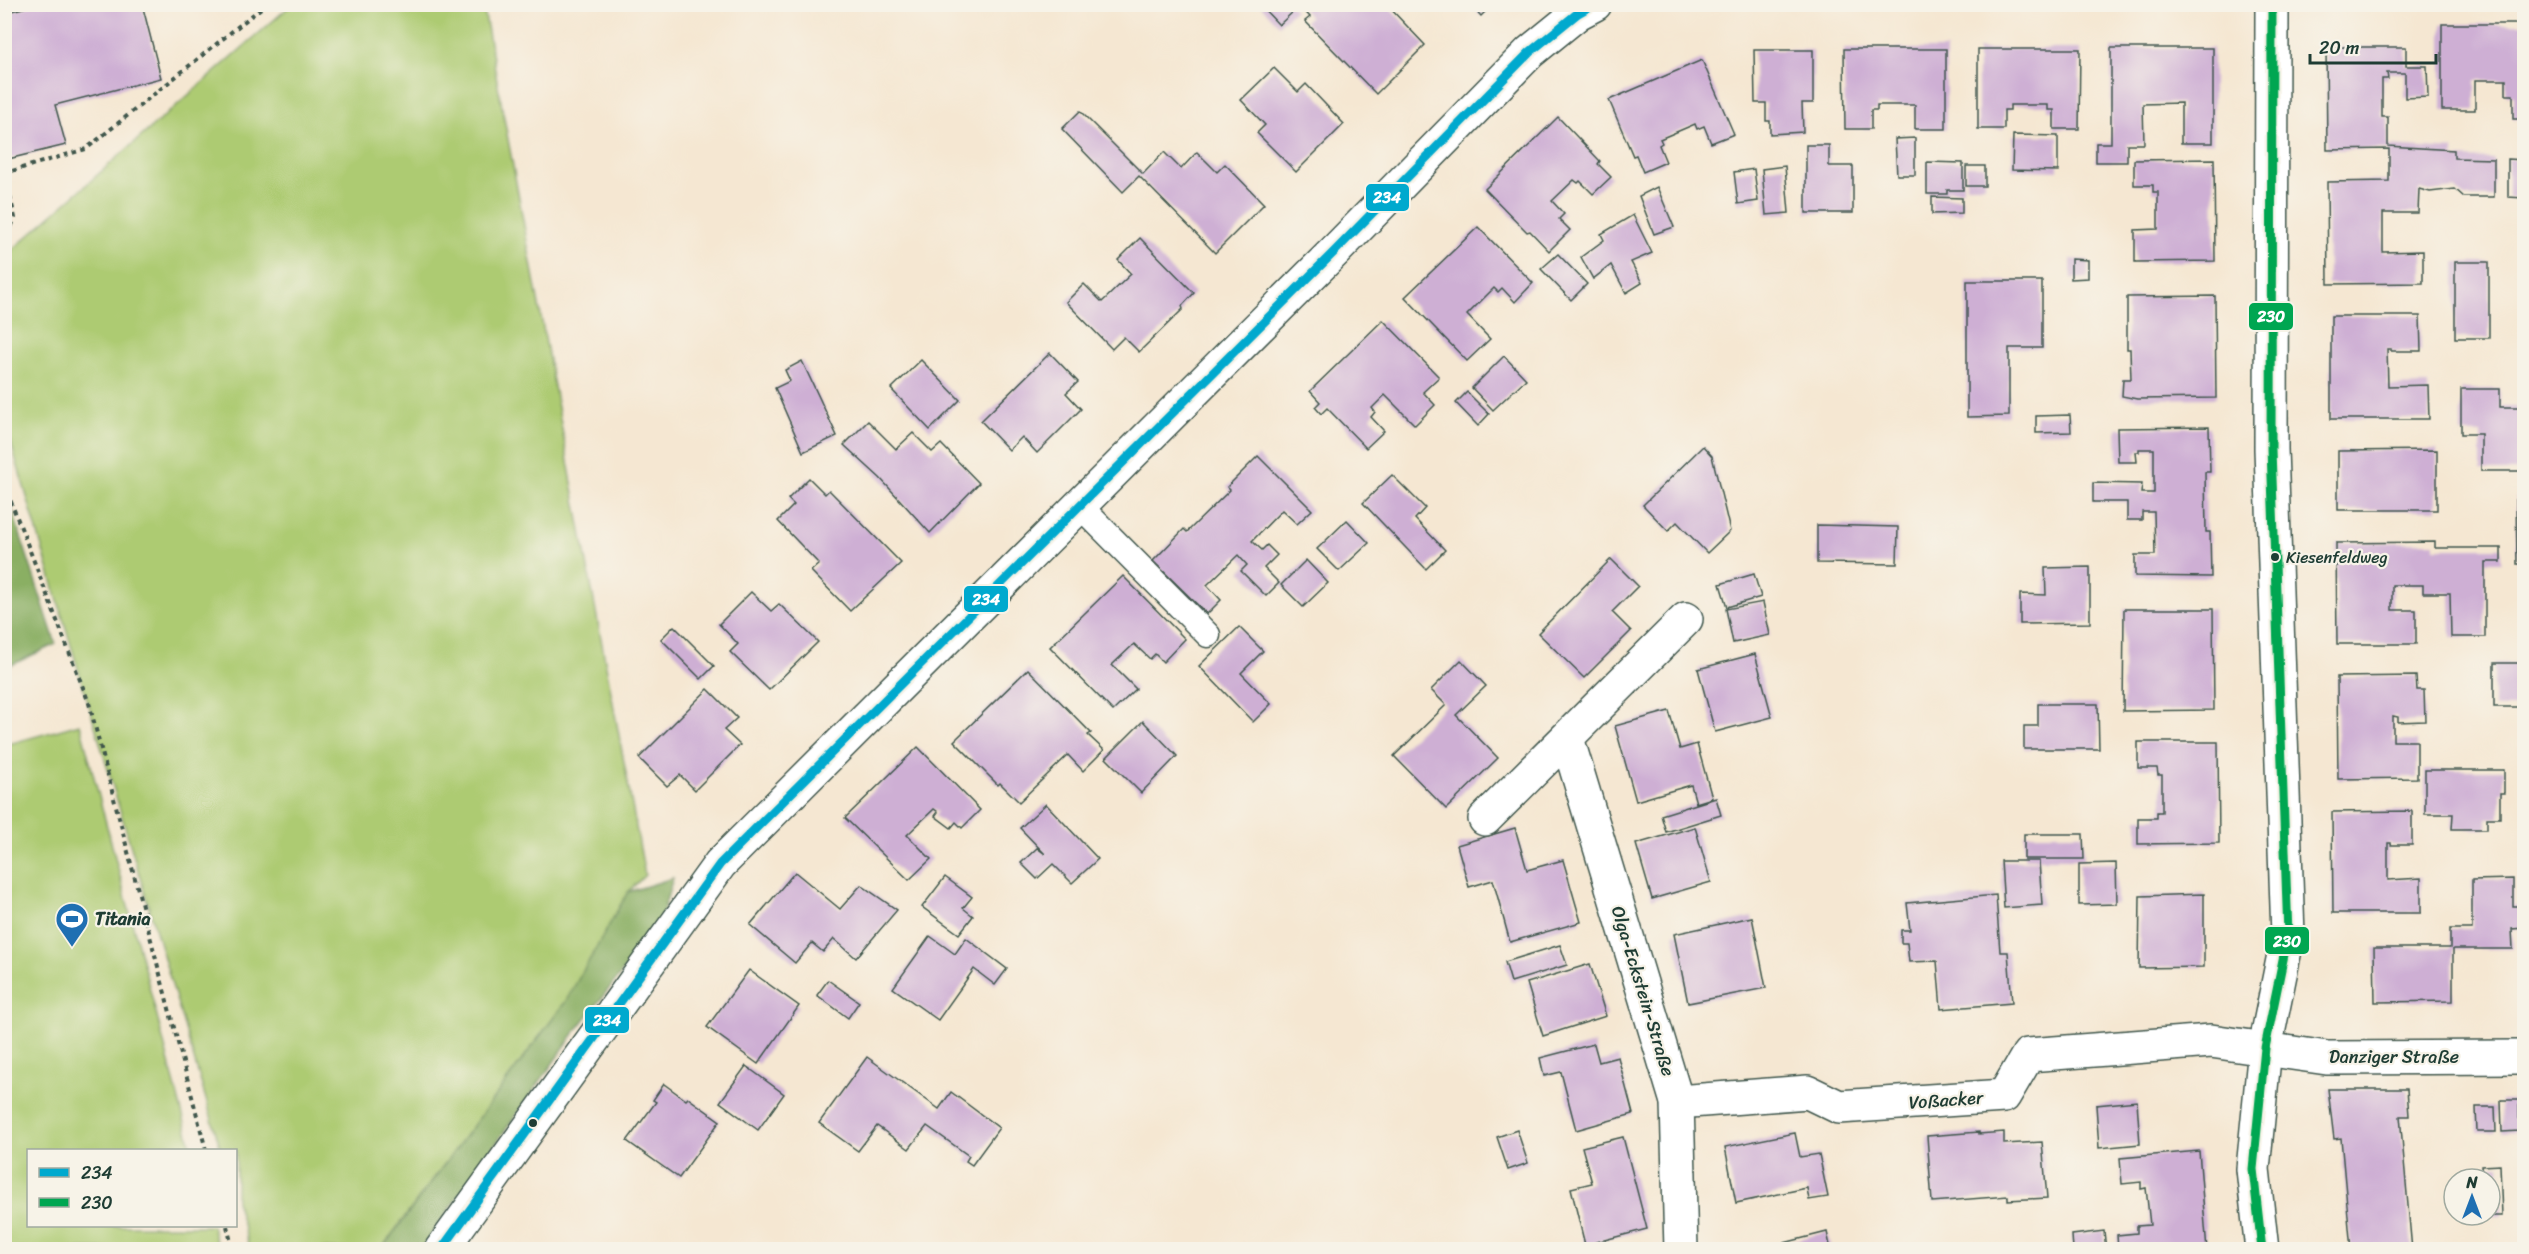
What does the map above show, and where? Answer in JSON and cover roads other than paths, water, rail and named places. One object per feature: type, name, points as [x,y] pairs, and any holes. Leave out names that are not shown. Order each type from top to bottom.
[{"type":"street","points":[[441,1250],[720,864],[1530,52],[1578,13],[1595,4]]},
{"type":"street","points":[[2262,1250],[2253,1169],[2265,1048],[2288,935],[2271,450],[2272,4]]},
{"type":"street","points":[[1485,819],[1686,619]]},
{"type":"street","name":"Olga-Eckstein-Straße","points":[[1567,738],[1677,1102],[1681,1250]]},
{"type":"street","name":"Voßacker","points":[[1677,1102],[1808,1092],[1839,1107],[2004,1096],[2028,1055],[2211,1041],[2265,1048]]},
{"type":"street","name":"Danziger Straße","points":[[2265,1048],[2327,1058],[2524,1057]]},
{"type":"lane","points":[[1079,505],[1208,635]]},
{"type":"place","name":"Kiesenfeldweg","points":[[2275,557]]},
{"type":"place","name":"Titania","points":[[72,948]]}]
